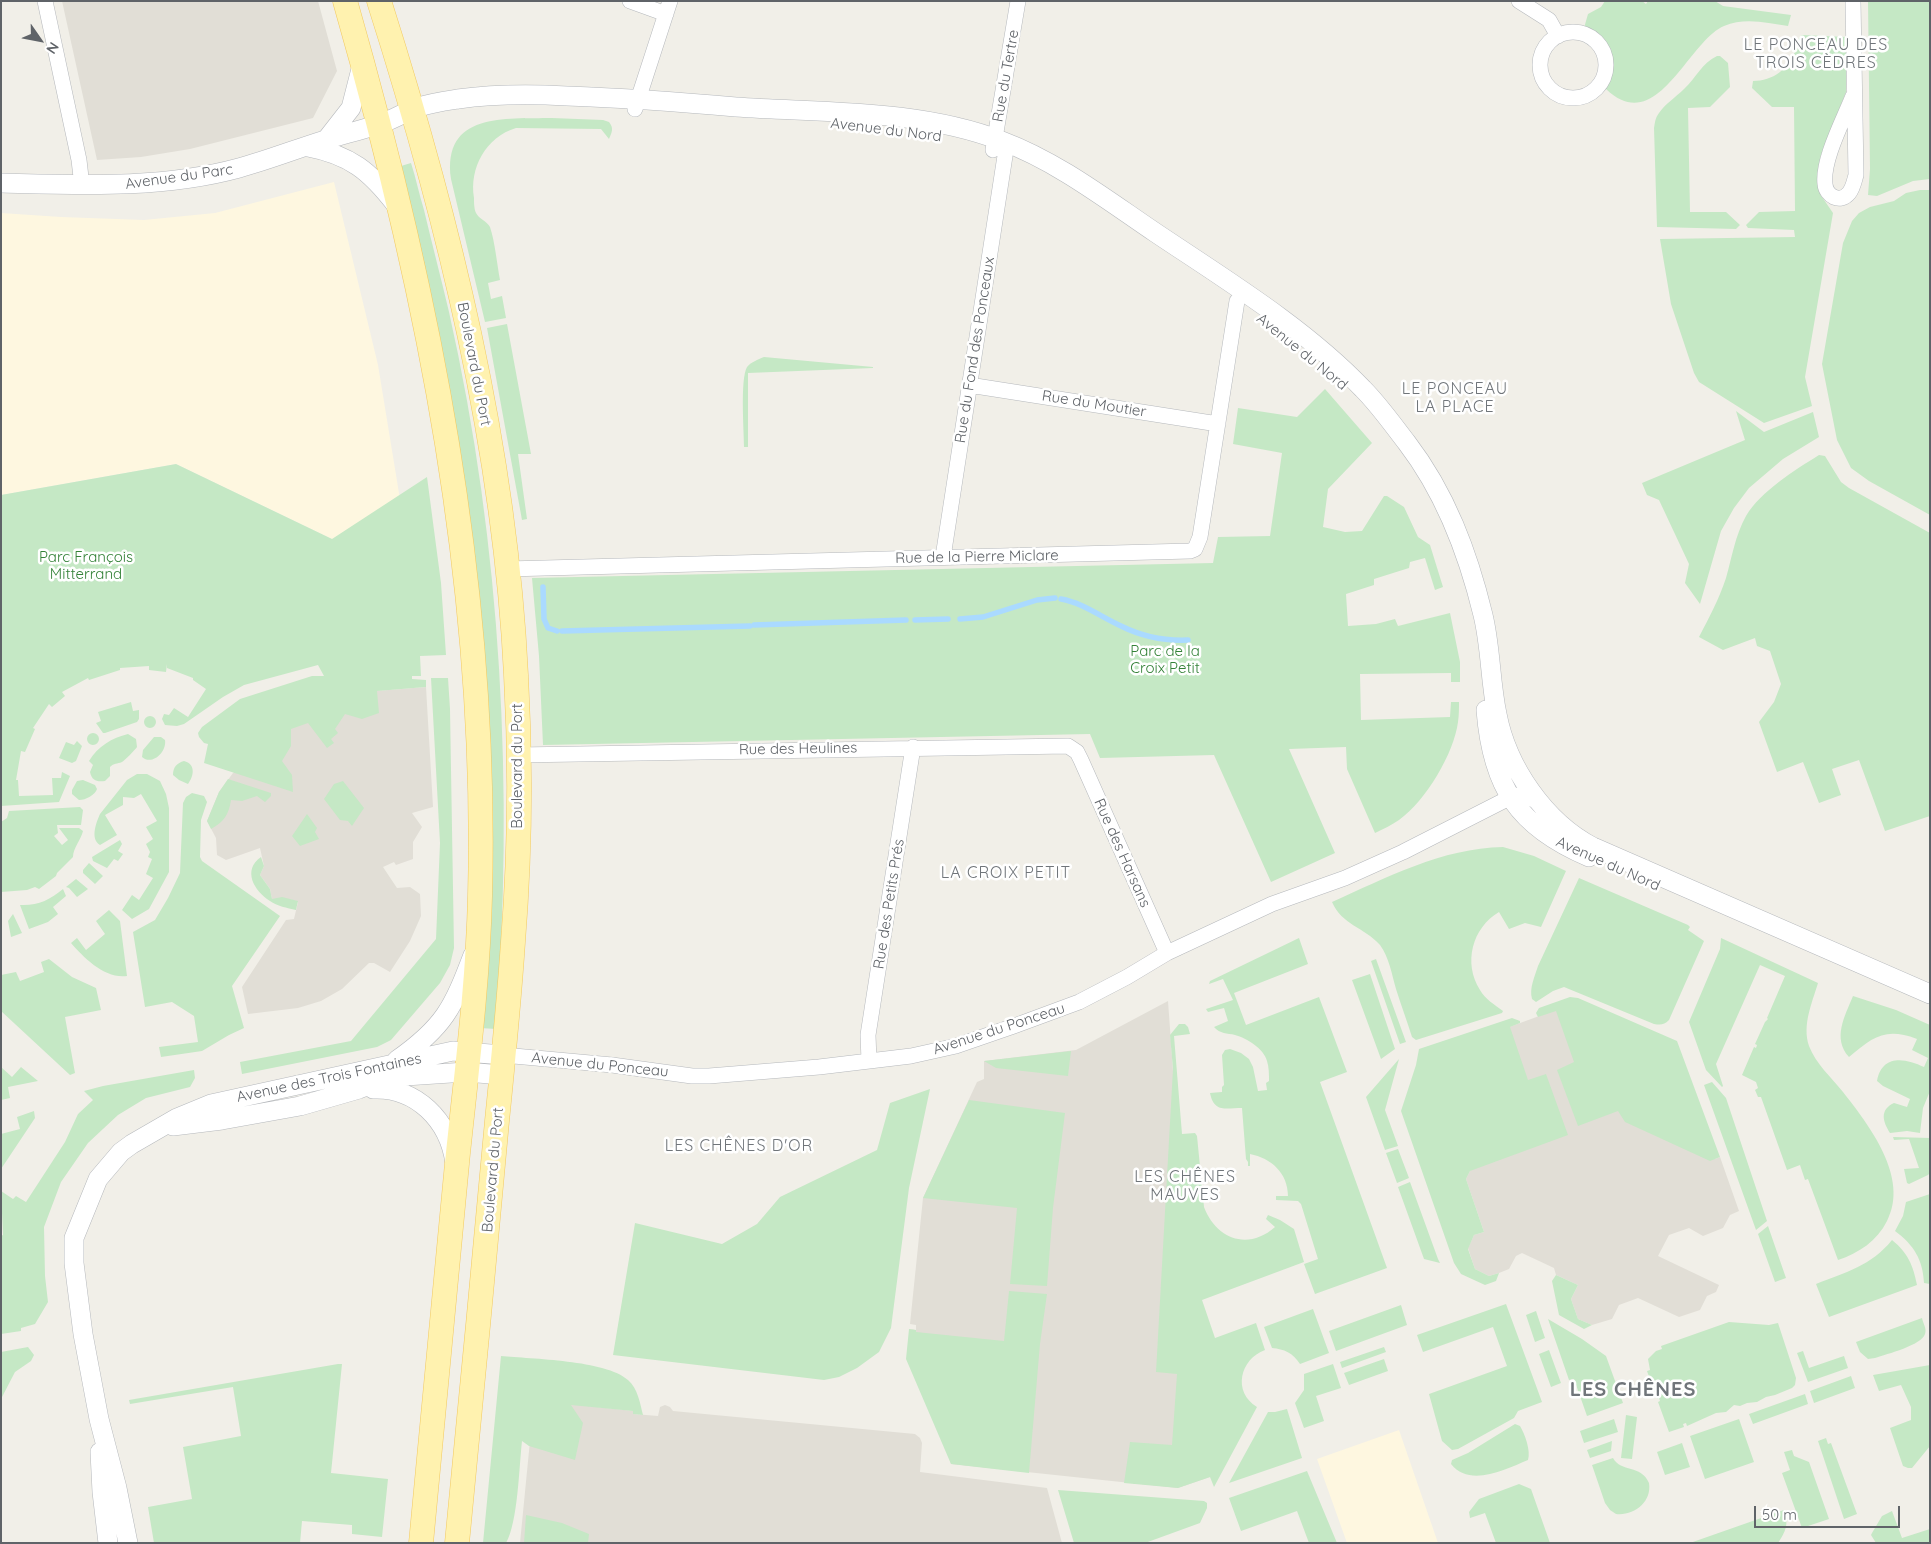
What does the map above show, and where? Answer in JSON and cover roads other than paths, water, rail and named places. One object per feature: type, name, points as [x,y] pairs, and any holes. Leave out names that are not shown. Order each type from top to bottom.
[{"type":"main road","points":[[345,1],[362,61],[384,122],[399,209],[432,354],[455,490],[468,594],[477,701],[480,856],[478,940],[421,1543]]},
{"type":"main road","name":"Boulevard du Port","points":[[380,1],[414,116],[478,370],[507,569],[516,676],[518,787],[514,939],[457,1543]]},
{"type":"street","points":[[45,1],[79,160],[82,186]]},
{"type":"street","points":[[630,1],[668,7],[636,104]]},
{"type":"street","name":"Rue du Tertre","points":[[1000,146],[1018,1]]},
{"type":"street","points":[[1518,1],[1549,20],[1558,36]]},
{"type":"street","points":[[1853,1],[1856,175],[1851,192],[1843,198],[1838,198],[1829,194],[1826,190],[1825,171],[1854,96]]},
{"type":"street","points":[[1571,32],[1585,34],[1593,39],[1602,49],[1606,62],[1604,76],[1596,88],[1587,94],[1578,97],[1564,96],[1552,90],[1543,79],[1540,70],[1541,57],[1547,44],[1558,36],[1571,32]]},
{"type":"street","points":[[326,140],[351,108],[360,78],[362,61]]},
{"type":"street","name":"Avenue du Nord","points":[[384,122],[407,124],[414,116],[496,105],[636,104],[883,116],[951,126],[1049,163],[1083,183],[1262,306],[1339,366],[1364,389],[1381,409],[1425,468],[1441,496],[1460,538],[1484,617],[1490,648],[1497,714],[1502,733],[1511,756],[1539,801],[1563,828],[1593,847],[1930,994]]},
{"type":"street","name":"Avenue du Parc","points":[[1,183],[82,186],[118,185],[196,177],[239,168],[384,122]]},
{"type":"street","name":"Avenue du Nord","points":[[1000,146],[1085,197],[1237,301],[1328,370],[1353,393],[1392,437],[1428,492],[1451,540],[1467,592],[1479,646],[1490,744],[1499,775],[1511,797],[1532,823],[1560,844],[1930,1005]]},
{"type":"street","name":"Rue du Fond des Ponceaux","points":[[943,557],[970,385],[1000,146]]},
{"type":"street","points":[[306,147],[332,152],[352,161],[376,180],[399,209]]},
{"type":"street","name":"Rue de la Pierre Miclare","points":[[507,569],[1190,551],[1198,544],[1200,537],[1237,301]]},
{"type":"street","name":"Rue du Moutier","points":[[970,385],[1218,424]]},
{"type":"street","name":"Rue des Heulines","points":[[518,755],[1064,745],[1077,752]]},
{"type":"street","name":"Rue des Petits Prés","points":[[870,1061],[868,1035],[913,747]]},
{"type":"street","name":"Rue des Harsans","points":[[1077,752],[1167,954]]},
{"type":"street","points":[[1511,797],[1515,796],[1539,801]]},
{"type":"street","name":"Avenue du Ponceau","points":[[503,1065],[612,1065],[692,1076],[809,1068],[940,1050],[1044,1016],[1078,1002],[1167,954],[1272,904],[1345,878],[1403,852],[1511,797]]},
{"type":"street","points":[[392,1064],[421,1042],[443,1021],[455,1000],[478,940]]},
{"type":"street","name":"Avenue des Trois Fontaines","points":[[124,1542],[117,1488],[99,1419],[74,1263],[74,1238],[98,1179],[121,1152],[132,1144],[184,1114],[211,1104],[454,1051],[467,1061]]},
{"type":"street","name":"Avenue des Trois Fontaines","points":[[159,1128],[222,1120],[300,1106],[377,1082],[467,1061],[503,1065]]},
{"type":"street","points":[[359,1089],[395,1090],[406,1093],[419,1101],[436,1117],[442,1128],[452,1151],[456,1176]]},
{"type":"street","name":"Avenue des Trois Fontaines","points":[[99,1419],[102,1492],[108,1543]]},
{"type":"waterway","points":[[543,587],[544,619],[548,628],[557,631]]},
{"type":"waterway","points":[[960,619],[983,617],[1037,600],[1055,598]]},
{"type":"waterway","points":[[1061,599],[1084,607],[1137,633],[1162,639],[1188,640]]},
{"type":"waterway","points":[[915,620],[948,619]]},
{"type":"waterway","points":[[754,625],[906,620]]},
{"type":"waterway","points":[[562,631],[750,626]]},
{"type":"district","name":"LE PONCEAU DES TROIS CÈDRES","points":[[1816,54]]},
{"type":"district","name":"LE PONCEAU LA PLACE","points":[[1455,398]]},
{"type":"district","name":"LA CROIX PETIT","points":[[1006,873]]},
{"type":"district","name":"LES CHÊNES D'OR","points":[[739,1146]]},
{"type":"district","name":"LES CHÊNES MAUVES","points":[[1185,1186]]},
{"type":"district","name":"LES CHÊNES","points":[[1633,1390]]},
{"type":"park label","name":"Parc François Mitterrand","points":[[86,566]]},
{"type":"park label","name":"Parc de la Croix Petit","points":[[1165,660]]}]
